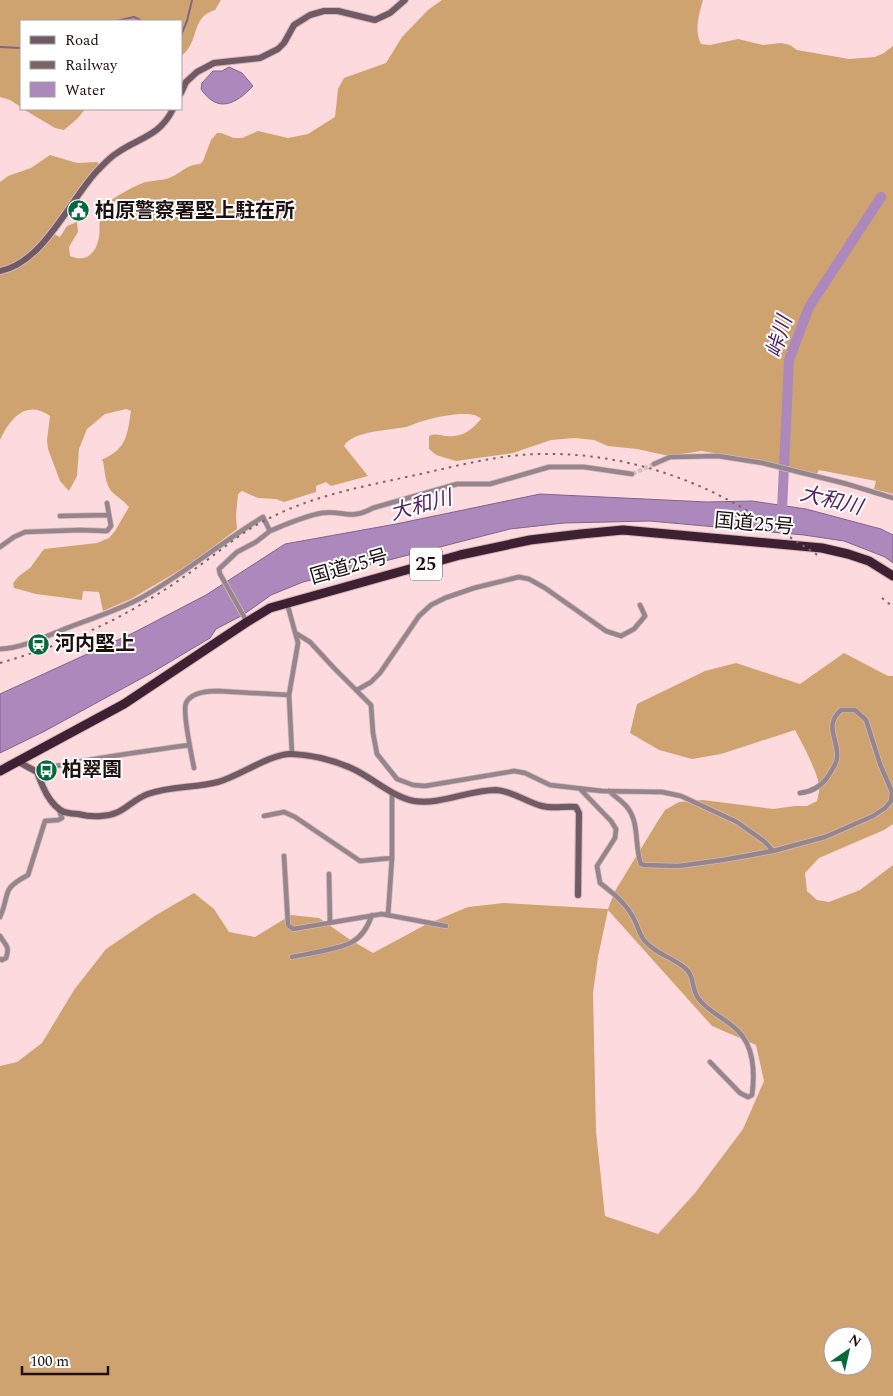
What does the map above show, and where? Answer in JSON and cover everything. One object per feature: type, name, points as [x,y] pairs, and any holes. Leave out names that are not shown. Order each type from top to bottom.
[{"type":"highway","name":"国道25号","points":[[0,771],[124,704],[270,608],[460,554],[530,540],[623,530],[822,548],[869,561],[893,576]]},
{"type":"street","points":[[182,91],[186,82],[197,72],[214,63],[260,58],[278,49],[284,43],[294,25],[304,17],[324,11],[338,11],[375,20],[390,14],[405,0]]},
{"type":"street","points":[[0,271],[8,270],[24,262],[37,250],[97,171],[117,153],[156,132],[172,110]]},
{"type":"street","points":[[654,464],[670,457],[718,456],[763,463],[848,484],[893,498]]},
{"type":"street","points":[[247,622],[219,569],[237,552],[256,542],[270,531],[302,518],[325,513],[360,515],[373,508],[457,484],[490,484],[549,467],[584,467],[632,474]]},
{"type":"street","points":[[0,547],[25,532],[107,531],[111,526],[107,503]]},
{"type":"street","points":[[60,516],[109,515]]},
{"type":"street","points":[[0,649],[24,645],[102,616],[138,599],[195,565],[247,527],[263,518],[270,531]]},
{"type":"street","points":[[357,690],[371,682],[380,673],[419,616],[431,605],[474,588],[519,577],[529,579],[606,631],[621,636],[634,629],[645,616],[640,605]]},
{"type":"street","points":[[287,603],[298,643],[289,695],[292,754]]},
{"type":"street","points":[[296,634],[310,642],[371,704],[377,754],[397,779],[413,785],[424,786],[514,771],[525,773],[550,785],[609,791],[662,792],[681,796],[737,822],[765,842],[773,851]]},
{"type":"street","points":[[194,768],[189,745],[185,708],[186,702],[193,696],[207,691],[289,695]]},
{"type":"street","points":[[609,791],[625,804],[633,818],[641,864],[678,866],[723,860],[773,851],[826,837],[873,816],[885,808],[891,801],[892,792],[880,764],[870,729],[866,720],[855,710],[841,710],[833,721],[832,728],[837,757],[835,766],[823,784],[808,792],[800,793]]},
{"type":"street","points":[[37,772],[42,769],[85,759],[122,756],[189,745]]},
{"type":"street","points":[[17,762],[37,772],[44,790],[53,804],[63,812],[87,816],[115,814],[123,811],[148,794],[218,782],[234,777],[263,763],[292,754],[328,760],[352,768],[392,792],[414,801],[427,802],[481,790],[499,790],[511,792],[533,804],[576,807],[579,813],[578,895]]},
{"type":"street","points":[[580,788],[611,821],[616,829],[615,838],[597,866],[600,883],[621,899],[631,913],[645,942],[691,973],[694,992],[705,1007],[738,1030],[750,1051],[754,1084],[752,1095],[748,1097],[740,1093],[710,1062]]},
{"type":"street","points":[[388,915],[392,858],[392,792]]},
{"type":"street","points":[[0,917],[4,909],[5,895],[10,887],[28,875],[45,821],[62,818],[58,807]]},
{"type":"street","points":[[264,816],[284,812],[295,817],[360,861],[392,858]]},
{"type":"street","points":[[284,856],[288,925],[293,929],[382,914],[446,926]]},
{"type":"street","points":[[329,874],[330,923]]},
{"type":"street","points":[[292,957],[352,942],[368,926],[372,915]]},
{"type":"street","points":[[0,936],[8,946],[8,952],[6,958],[0,959]]},
{"type":"shaded area","points":[[0,0],[221,0],[215,10],[207,13],[202,18],[191,44],[182,55],[182,20],[20,20],[20,106],[10,100],[0,97]]},
{"type":"shaded area","points":[[442,0],[703,0],[698,28],[701,44],[710,45],[738,39],[763,45],[781,43],[790,45],[797,50],[849,59],[875,57],[893,46],[893,494],[874,489],[876,481],[819,470],[817,474],[739,457],[701,451],[669,456],[637,449],[608,446],[594,440],[575,438],[551,440],[513,453],[456,461],[436,455],[429,449],[429,436],[435,434],[445,436],[461,435],[481,419],[469,414],[460,414],[431,419],[406,427],[363,434],[348,441],[344,446],[368,476],[331,486],[326,482],[316,486],[316,492],[284,502],[276,499],[258,498],[242,491],[238,494],[237,529],[190,564],[131,599],[103,611],[99,592],[83,591],[82,600],[36,594],[14,588],[13,583],[30,568],[44,549],[97,543],[109,538],[115,531],[129,507],[110,490],[103,461],[101,460],[110,456],[121,446],[127,435],[131,411],[126,409],[105,414],[87,429],[79,449],[77,476],[69,491],[60,481],[48,449],[47,440],[50,416],[41,411],[26,411],[14,419],[0,440],[0,182],[8,176],[31,168],[50,155],[77,163],[97,162],[100,165],[48,231],[60,237],[67,226],[77,222],[78,232],[69,247],[70,256],[76,258],[86,257],[96,248],[101,216],[103,209],[108,203],[139,184],[163,180],[191,166],[200,164],[211,140],[217,133],[234,138],[242,138],[258,131],[288,138],[308,134],[335,117],[338,89],[344,78],[386,63],[402,37],[428,10]]},
{"type":"shaded area","points":[[25,110],[84,110],[64,130],[55,128]]},
{"type":"shaded area","points":[[844,653],[888,676],[893,676],[893,824],[884,830],[819,858],[805,873],[807,891],[817,900],[829,902],[860,890],[893,865],[893,1396],[0,1396],[0,1066],[17,1062],[42,1043],[74,990],[106,949],[156,915],[194,893],[214,909],[229,932],[255,937],[291,915],[319,918],[373,953],[425,925],[468,907],[504,903],[608,909],[615,891],[665,810],[679,802],[703,800],[773,809],[807,806],[817,801],[819,785],[815,772],[795,730],[721,754],[692,759],[659,750],[630,733],[637,704],[705,671],[736,663],[800,684]],"holes":[[[608,910],[712,1026],[756,1045],[764,1081],[743,1129],[695,1193],[658,1234],[605,1216],[596,1131],[593,993]]]},
{"type":"water","points":[[229,67],[242,73],[253,86],[240,98],[227,104],[214,102],[201,89],[202,83],[213,71],[222,71]]},
{"type":"water","points":[[540,494],[707,502],[752,501],[806,509],[881,529],[893,535],[893,563],[885,557],[844,541],[804,535],[650,521],[564,523],[510,529],[303,582],[271,595],[243,615],[216,629],[210,638],[153,672],[43,732],[0,753],[0,694],[133,633],[206,595],[285,544],[396,524]]},
{"type":"waterway","points":[[182,33],[192,0]]},
{"type":"waterway","points":[[120,20],[134,17],[140,20]]},
{"type":"waterway","points":[[0,47],[20,48]]},
{"type":"waterway","name":"峠川","points":[[782,510],[789,360],[809,307],[881,197]]},
{"type":"tunnel","points":[[632,474],[654,464]]},
{"type":"railway","points":[[0,663],[72,638],[124,614],[180,579],[249,529],[283,512],[318,498],[355,488],[509,456],[579,455],[616,460],[652,469],[704,488],[722,497],[771,525],[819,556]]},
{"type":"railway","points":[[882,598],[893,607]]},
{"type":"place","name":"柏原警察署堅上駐在所","points":[[79,211]]},
{"type":"place","name":"河内堅上","points":[[39,644]]},
{"type":"place","name":"柏翠園","points":[[46,770]]},
{"type":"water label","name":"大和川","points":[[831,501]]},
{"type":"water label","name":"大和川","points":[[421,506]]}]
